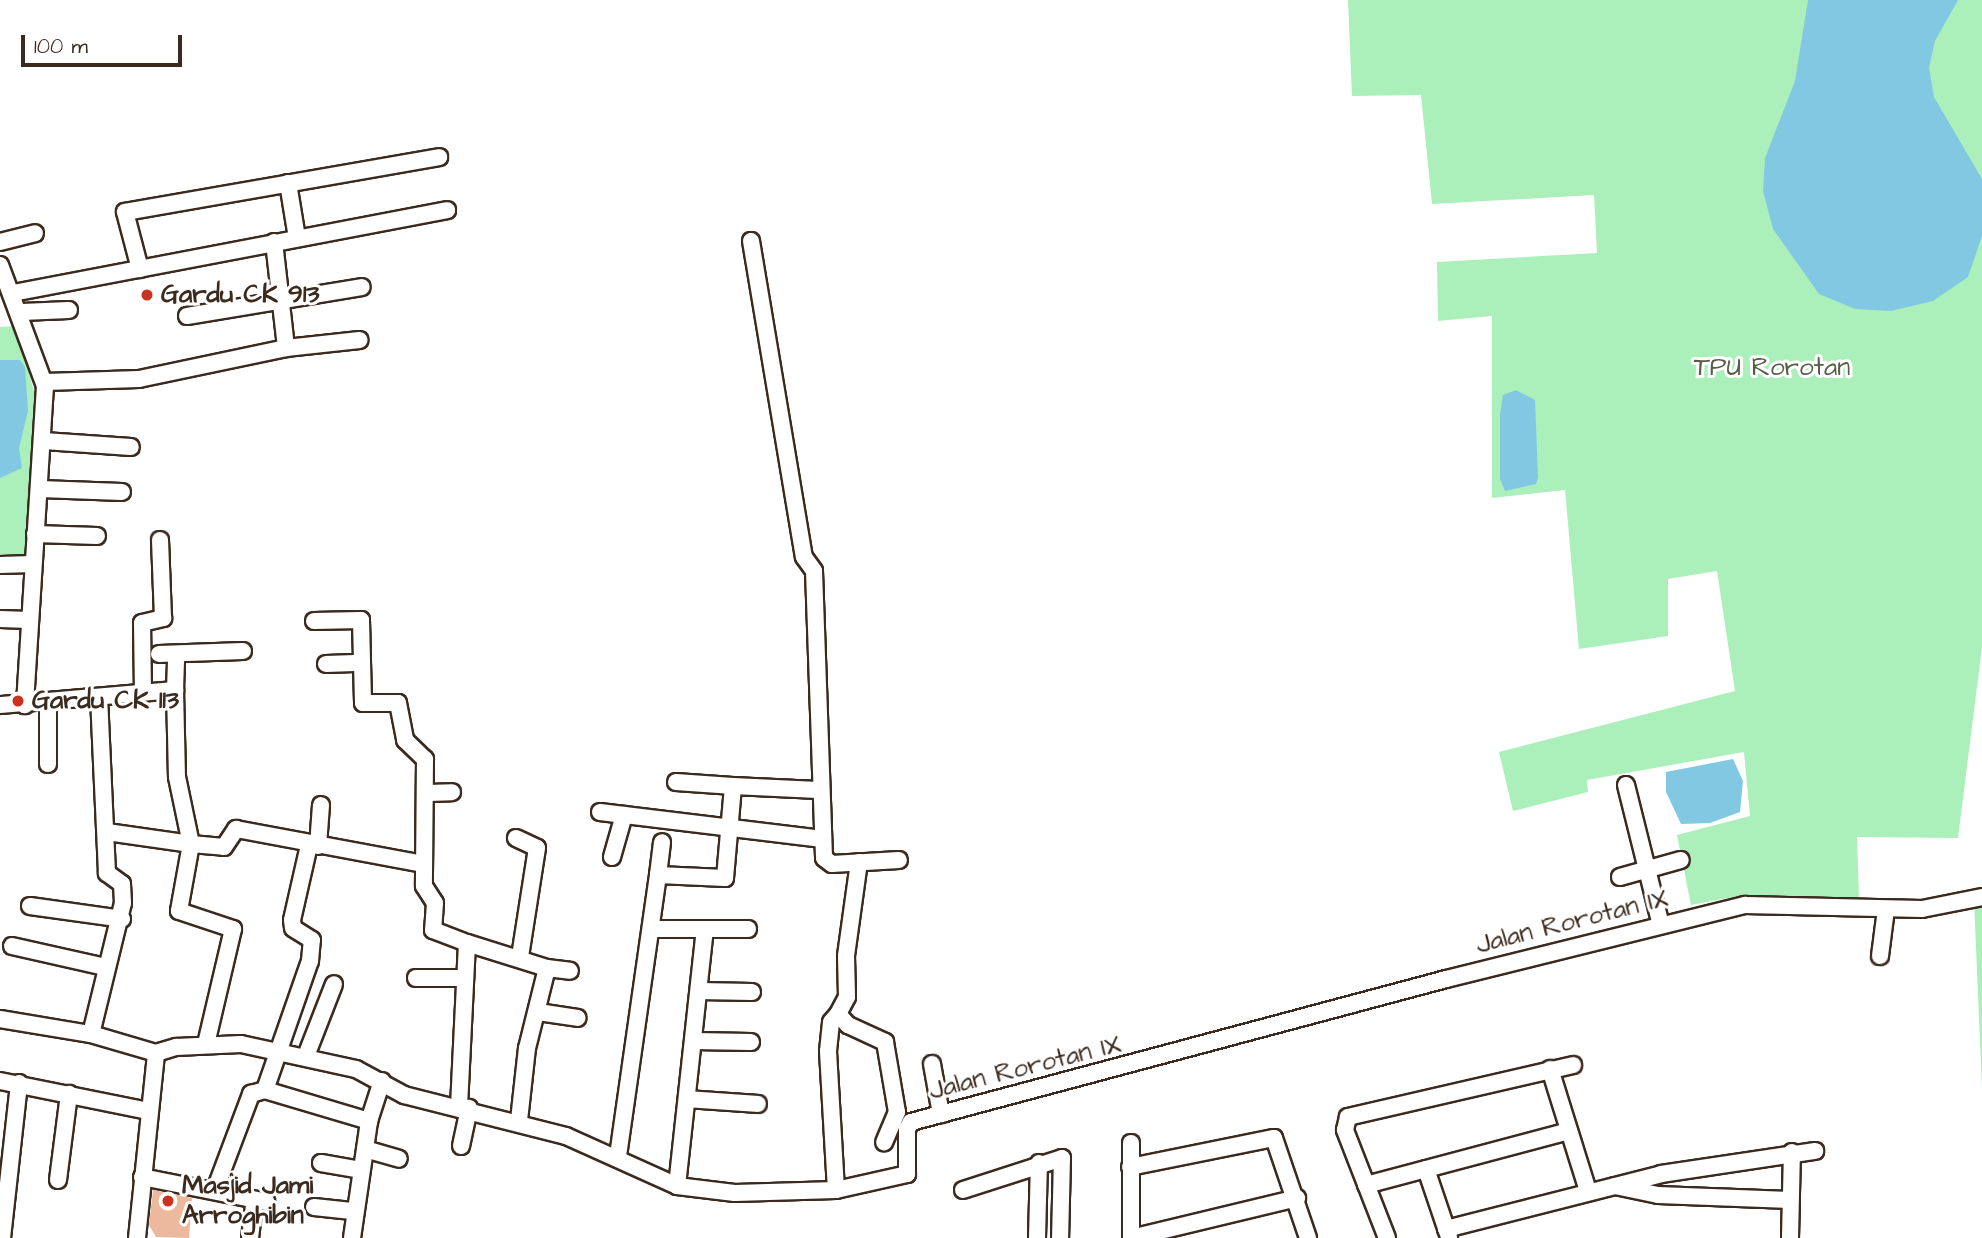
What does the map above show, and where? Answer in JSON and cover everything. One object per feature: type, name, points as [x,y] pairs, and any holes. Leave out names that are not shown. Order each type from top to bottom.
[{"type":"street","points":[[136,270],[125,212],[439,158]]},
{"type":"street","points":[[288,183],[297,238]]},
{"type":"street","points":[[13,293],[447,210]]},
{"type":"street","points":[[0,242],[35,233]]},
{"type":"street","points":[[751,241],[804,557],[814,571],[824,858],[829,864],[899,860]]},
{"type":"street","points":[[274,242],[286,348]]},
{"type":"street","points":[[0,265],[22,312],[45,387],[44,441],[32,564],[25,705]]},
{"type":"street","points":[[187,316],[362,287]]},
{"type":"street","points":[[22,312],[69,310]]},
{"type":"street","points":[[45,387],[139,379],[286,348],[360,340]]},
{"type":"street","points":[[44,441],[131,447]]},
{"type":"street","points":[[40,489],[122,492]]},
{"type":"street","points":[[35,534],[97,536]]},
{"type":"street","points":[[143,693],[142,623],[163,618],[160,540]]},
{"type":"street","points":[[0,565],[32,564]]},
{"type":"street","points":[[0,619],[29,620]]},
{"type":"street","points":[[314,621],[361,620],[363,703],[398,703],[405,740],[425,759],[428,793],[424,886],[435,903],[435,933],[520,957],[547,968],[570,971]]},
{"type":"street","points":[[159,654],[243,651]]},
{"type":"street","points":[[176,654],[177,777],[191,844],[179,910],[233,930],[206,1044]]},
{"type":"street","points":[[326,664],[362,663]]},
{"type":"street","points":[[0,705],[25,705],[175,690]]},
{"type":"street","points":[[90,1034],[105,967],[122,919],[122,884],[107,873],[99,697]]},
{"type":"street","points":[[48,703],[48,764]]},
{"type":"street","points":[[676,782],[818,790]]},
{"type":"street","points":[[1626,785],[1661,925]]},
{"type":"street","points":[[725,878],[733,786]]},
{"type":"street","points":[[428,793],[452,792]]},
{"type":"street","points":[[265,1090],[281,1051],[312,949],[309,936],[293,928],[292,920],[321,805]]},
{"type":"street","points":[[600,812],[816,838]]},
{"type":"street","points":[[612,857],[624,816]]},
{"type":"street","points":[[107,832],[224,848],[236,829],[423,864]]},
{"type":"street","points":[[516,838],[537,848],[520,957]]},
{"type":"street","points":[[618,1156],[652,929],[662,842]]},
{"type":"street","points":[[1620,877],[1681,860]]},
{"type":"street","points":[[836,1190],[828,1051],[831,1022],[846,998],[846,956],[859,862]]},
{"type":"street","points":[[658,875],[742,879]]},
{"type":"street","name":"Jalan Rorotan IX","points":[[156,1053],[206,1044],[306,1056],[382,1081],[404,1095],[464,1106],[519,1121],[618,1156],[677,1186],[735,1193],[836,1190],[907,1174],[909,1123],[1661,925],[1747,905],[1939,908],[1982,897]]},
{"type":"street","points":[[30,906],[122,919]]},
{"type":"street","points":[[1880,956],[1886,909]]},
{"type":"street","points":[[652,929],[748,929]]},
{"type":"street","points":[[677,1186],[705,930]]},
{"type":"street","points":[[461,1146],[467,943]]},
{"type":"street","points":[[12,946],[105,967]]},
{"type":"street","points":[[519,1121],[527,1048],[547,968]]},
{"type":"street","points":[[415,978],[464,978]]},
{"type":"street","points":[[306,1056],[334,984]]},
{"type":"street","points":[[699,990],[752,992]]},
{"type":"street","points":[[538,1012],[578,1018]]},
{"type":"street","points":[[838,1014],[848,1025],[885,1042],[898,1112],[884,1142]]},
{"type":"street","points":[[0,1019],[90,1034],[156,1053],[137,1238]]},
{"type":"street","points":[[693,1041],[751,1042]]},
{"type":"street","points":[[932,1064],[941,1114]]},
{"type":"street","points":[[1387,1238],[1345,1130],[1348,1117],[1573,1065]]},
{"type":"street","points":[[1550,1069],[1588,1191]]},
{"type":"street","points":[[0,1081],[149,1111]]},
{"type":"street","points":[[352,1238],[352,1211],[369,1121],[382,1081]]},
{"type":"street","points":[[2,1238],[19,1083]]},
{"type":"street","points":[[215,1191],[250,1094],[265,1090],[369,1121]]},
{"type":"street","points":[[58,1180],[69,1094]]},
{"type":"street","points":[[687,1099],[758,1104]]},
{"type":"street","points":[[1366,1185],[1569,1131]]},
{"type":"street","points":[[1130,1167],[1271,1137],[1279,1143],[1308,1238]]},
{"type":"street","points":[[1131,1143],[1131,1238],[1297,1198]]},
{"type":"street","points":[[365,1149],[399,1159]]},
{"type":"street","points":[[1426,1169],[1448,1233],[1613,1185],[1792,1152],[1815,1151]]},
{"type":"street","points":[[1790,1238],[1792,1152]]},
{"type":"street","points":[[963,1190],[1039,1163],[1062,1158],[1060,1238]]},
{"type":"street","points":[[321,1163],[360,1170]]},
{"type":"street","points":[[1037,1238],[1039,1163]]},
{"type":"street","points":[[142,1177],[261,1201],[250,1238]]},
{"type":"street","points":[[1613,1185],[1658,1195],[1790,1200]]},
{"type":"street","points":[[314,1207],[352,1211]]},
{"type":"green space","name":"TPU Rorotan","points":[[1348,0],[1982,0],[1982,647],[1958,838],[1857,837],[1859,899],[1738,896],[1691,905],[1677,835],[1750,816],[1744,752],[1587,780],[1588,792],[1513,811],[1499,752],[1735,691],[1717,571],[1668,579],[1668,636],[1579,649],[1565,490],[1492,498],[1492,316],[1438,321],[1437,262],[1597,253],[1594,195],[1432,204],[1421,95],[1352,96]]},
{"type":"green space","points":[[16,326],[35,395],[26,567],[0,568],[0,327]]},
{"type":"green space","points":[[1982,897],[1982,1088],[1974,900]]},
{"type":"water","points":[[1808,0],[1958,0],[1935,41],[1929,68],[1934,97],[1982,179],[1982,236],[1968,277],[1933,301],[1891,311],[1855,309],[1819,294],[1773,229],[1763,191],[1765,158],[1795,81]]},
{"type":"water","points":[[0,360],[20,360],[25,367],[28,411],[19,448],[22,468],[0,478]]},
{"type":"water","points":[[1516,390],[1535,400],[1538,478],[1536,484],[1505,491],[1500,479],[1500,414],[1503,395]]},
{"type":"water","points":[[1733,759],[1743,781],[1740,812],[1710,823],[1681,824],[1666,792],[1666,772]]},
{"type":"building","name":"Masjid Jami Arroghibin","points":[[153,1190],[192,1198],[189,1238],[156,1237],[149,1225]]},
{"type":"place","name":"Gardu CK 913","points":[[147,295]]},
{"type":"place","name":"Gardu CK 113","points":[[18,701]]},
{"type":"place","name":"Masjid Jami Arroghibin","points":[[168,1201]]}]
